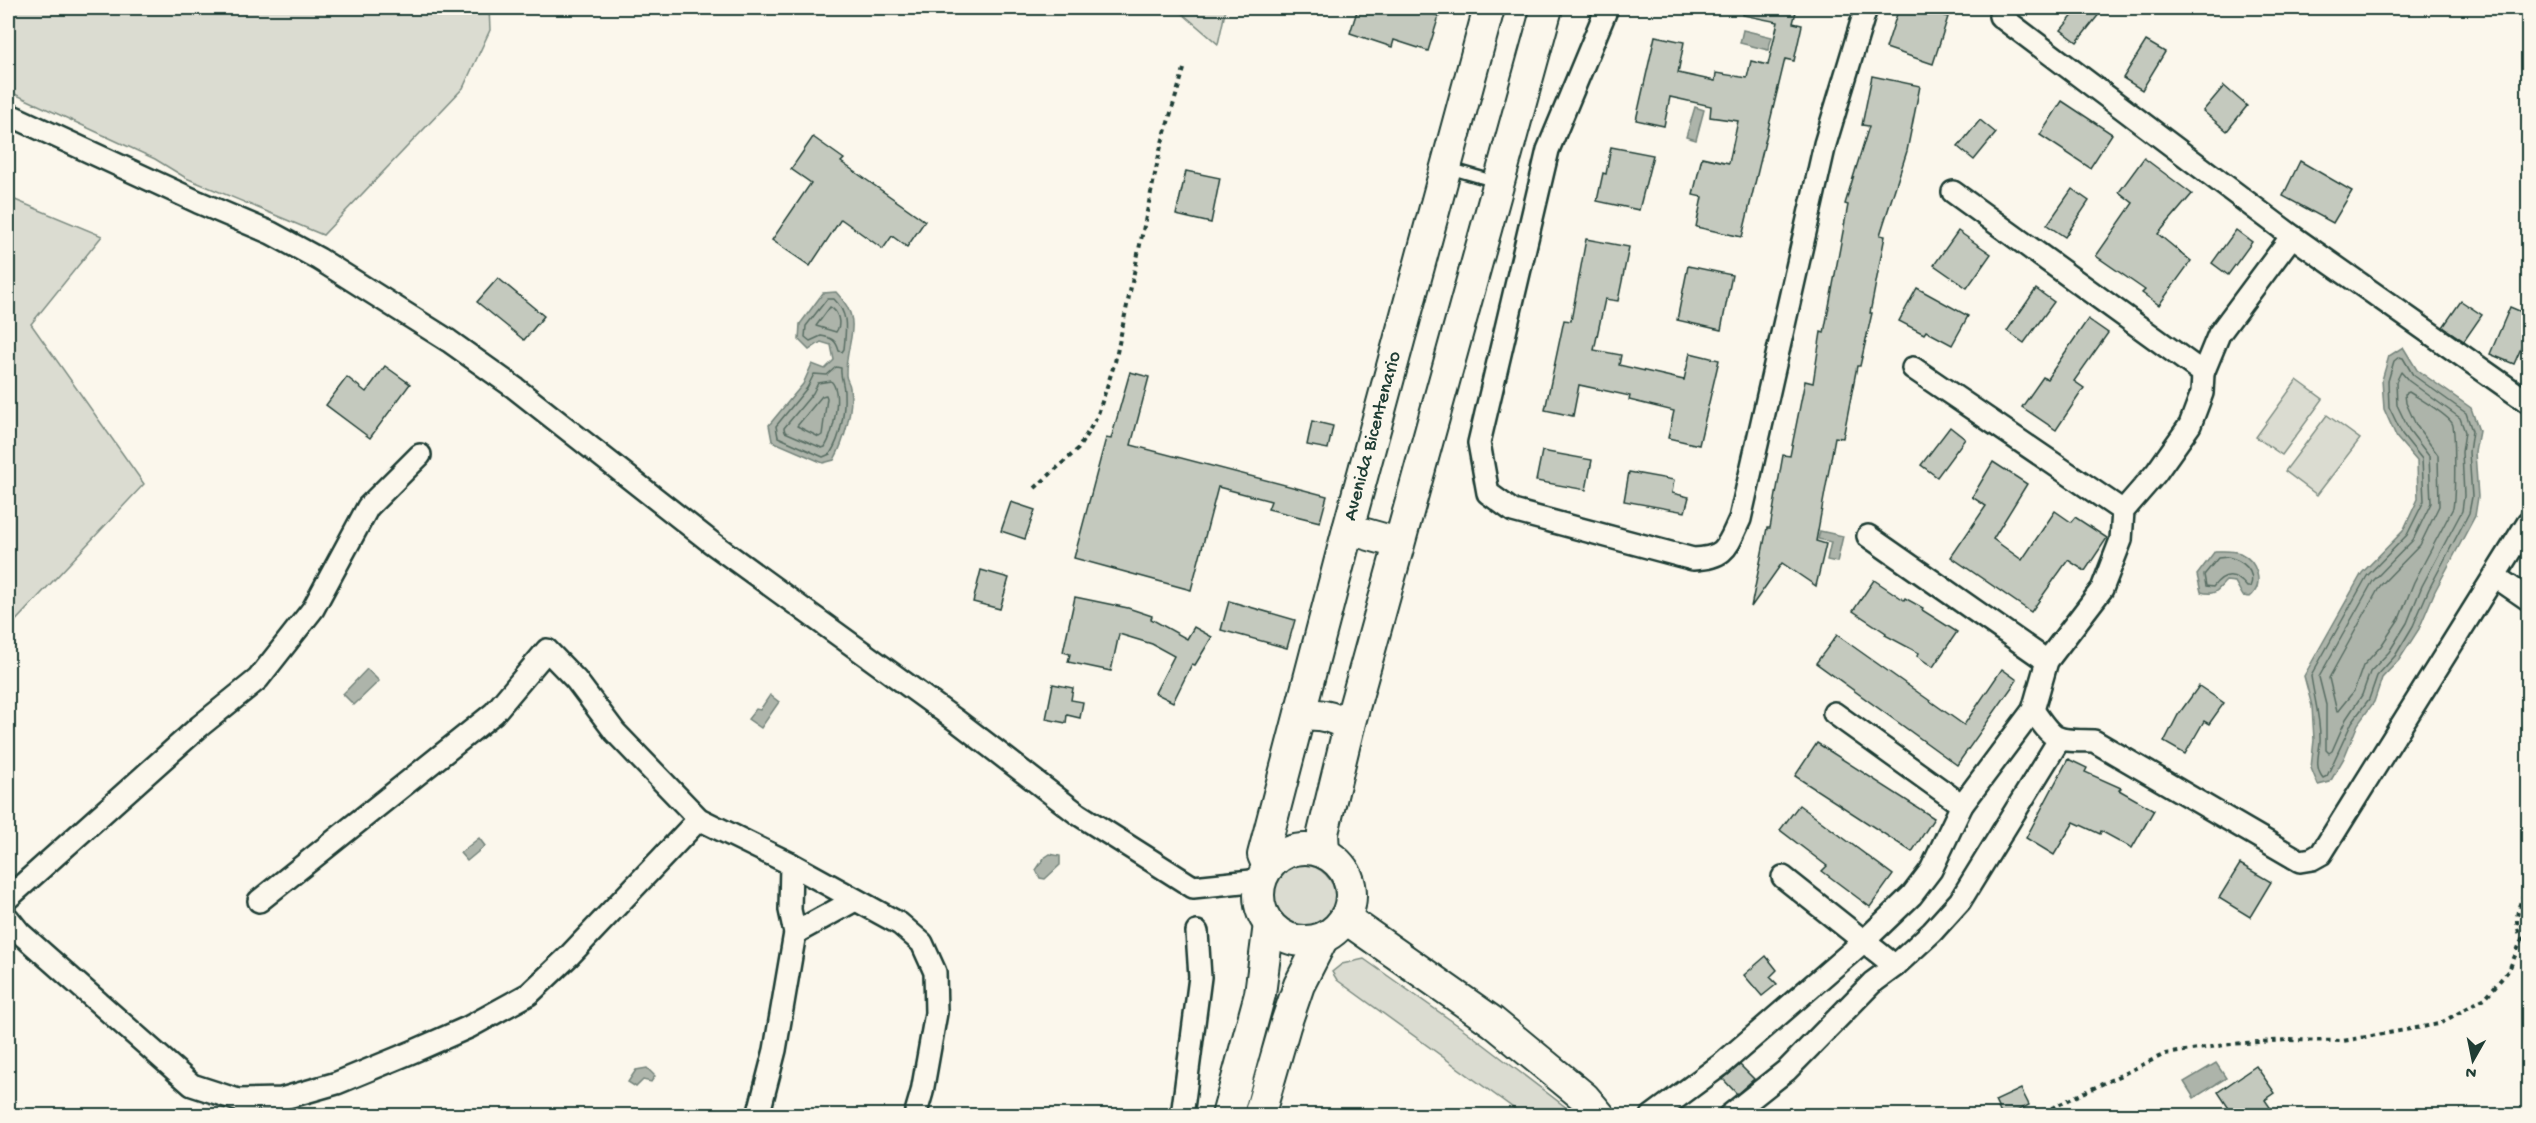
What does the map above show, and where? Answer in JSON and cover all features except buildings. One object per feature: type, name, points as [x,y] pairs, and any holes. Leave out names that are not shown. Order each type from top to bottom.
[{"type":"street","name":"Avenida Bicentenario","points":[[1264,874],[1263,855],[1348,529],[1489,8]]},
{"type":"street","points":[[1324,853],[1323,833],[1349,726],[1547,8]]},
{"type":"street","points":[[1607,8],[1548,150],[1479,443],[1488,493],[1513,511],[1693,559],[1710,558],[1725,551],[1740,519],[1825,144],[1866,8]]},
{"type":"street","points":[[2000,16],[2292,236],[2529,402]]},
{"type":"street","points":[[8,114],[198,202],[271,233],[319,259],[449,341],[515,388],[712,543],[957,721],[1078,814],[1193,887],[1264,874]]},
{"type":"street","points":[[1953,192],[2203,373]]},
{"type":"street","points":[[1652,1116],[1680,1108],[1722,1064],[1864,941],[1912,895],[1931,870],[1962,806],[2033,710],[2047,661],[2102,589],[2121,540],[2123,511],[2156,473],[2190,425],[2202,393],[2203,373],[2219,333],[2292,236]]},
{"type":"street","points":[[1913,368],[2123,511]]},
{"type":"street","points":[[8,898],[200,726],[258,678],[314,609],[368,507],[420,455]]},
{"type":"street","points":[[2033,710],[2045,728],[2059,740],[2094,741],[2300,861],[2312,858],[2321,854],[2529,522]]},
{"type":"street","points":[[1348,529],[1398,543]]},
{"type":"street","points":[[1868,536],[2047,661]]},
{"type":"street","points":[[2496,577],[2529,600]]},
{"type":"street","points":[[259,901],[494,713],[547,650],[576,680],[615,732],[699,819],[791,864],[900,924],[922,943],[935,972],[936,1013],[922,1092],[915,1116]]},
{"type":"street","points":[[1300,715],[1318,713],[1340,720],[1349,726]]},
{"type":"street","points":[[1834,713],[1962,806]]},
{"type":"street","points":[[1729,1116],[1787,1070],[1872,982],[1895,966],[1932,932],[1960,901],[2059,740]]},
{"type":"street","points":[[8,918],[21,933],[192,1085],[238,1100],[281,1099],[337,1083],[412,1052],[469,1027],[529,994],[569,956],[699,819]]},
{"type":"street","points":[[1309,849],[1324,853],[1341,868],[1351,888],[1351,904],[1345,918],[1336,930],[1323,938],[1309,942],[1294,940],[1280,934],[1269,924],[1261,911],[1258,896],[1264,874],[1279,856],[1293,850],[1309,849]]},
{"type":"street","points":[[758,1116],[775,1050],[795,933],[790,910],[791,864]]},
{"type":"street","points":[[1783,877],[1895,966]]},
{"type":"street","points":[[795,933],[855,900]]},
{"type":"street","points":[[1345,918],[1493,1022],[1584,1097],[1600,1116]]},
{"type":"street","points":[[1227,1116],[1260,994],[1269,924]]},
{"type":"street","points":[[1182,1116],[1200,977],[1197,932]]},
{"type":"street","points":[[1259,1116],[1299,985],[1323,938]]},
{"type":"lane","points":[[1447,168],[1500,182]]},
{"type":"path","points":[[1035,488],[1078,449],[1097,417],[1115,362],[1161,146],[1184,69]]},
{"type":"path","points":[[2529,886],[2518,906],[2516,921],[2522,939],[2529,946]]},
{"type":"path","points":[[2035,1116],[2165,1054],[2231,1044],[2287,1040],[2343,1041],[2439,1024],[2485,998],[2509,970],[2522,939]]},
{"type":"shaded area","points":[[8,8],[489,8],[490,30],[463,88],[323,235],[186,178],[155,159],[8,91]]},
{"type":"shaded area","points":[[1176,8],[1226,8],[1218,44]]},
{"type":"shaded area","points":[[8,197],[102,236],[31,324],[144,484],[8,629]]},
{"type":"shaded area","points":[[2297,380],[2323,399],[2282,455],[2256,437]]},
{"type":"shaded area","points":[[2327,415],[2360,439],[2317,495],[2285,471]]},
{"type":"shaded area","points":[[1297,865],[1309,865],[1326,874],[1333,885],[1335,897],[1333,909],[1326,920],[1309,929],[1297,929],[1285,924],[1276,915],[1271,903],[1271,891],[1276,879],[1285,870]]},
{"type":"shaded area","points":[[1364,959],[1466,1031],[1576,1115],[1523,1115],[1337,980],[1332,972],[1342,964]]},
{"type":"water","points":[[1743,30],[1772,37],[1768,50],[1740,43]]},
{"type":"water","points":[[1695,107],[1704,110],[1696,140],[1686,137]]},
{"type":"water","points":[[836,292],[845,303],[852,323],[846,375],[850,386],[851,405],[845,435],[838,453],[834,460],[823,463],[772,441],[769,425],[803,384],[812,364],[825,369],[834,360],[831,345],[821,342],[809,350],[799,340],[800,324],[823,293]]},
{"type":"water","points":[[2403,347],[2417,370],[2471,408],[2479,431],[2475,452],[2478,497],[2475,516],[2435,591],[2419,629],[2399,660],[2382,678],[2374,702],[2358,724],[2344,758],[2330,782],[2318,785],[2311,768],[2314,740],[2312,706],[2304,676],[2362,573],[2403,531],[2418,499],[2417,461],[2397,438],[2384,409],[2382,380],[2389,356]]},
{"type":"water","points":[[1820,531],[1843,536],[1837,562],[1827,560],[1831,542],[1818,539]]},
{"type":"water","points":[[2215,551],[2237,552],[2251,561],[2258,579],[2255,592],[2250,597],[2243,596],[2235,582],[2226,581],[2213,593],[2201,592],[2197,575]]},
{"type":"water","points":[[367,669],[379,681],[354,705],[343,694]]},
{"type":"water","points":[[770,695],[779,702],[761,728],[748,719],[756,709],[760,710]]},
{"type":"water","points":[[479,838],[485,846],[467,861],[460,853]]},
{"type":"water","points":[[1050,854],[1060,856],[1060,865],[1045,879],[1040,878],[1036,870],[1044,858]]},
{"type":"water","points":[[2216,1063],[2226,1078],[2194,1098],[2184,1082]]},
{"type":"water","points":[[647,1068],[655,1076],[651,1082],[643,1080],[636,1087],[628,1082],[636,1070]]}]
